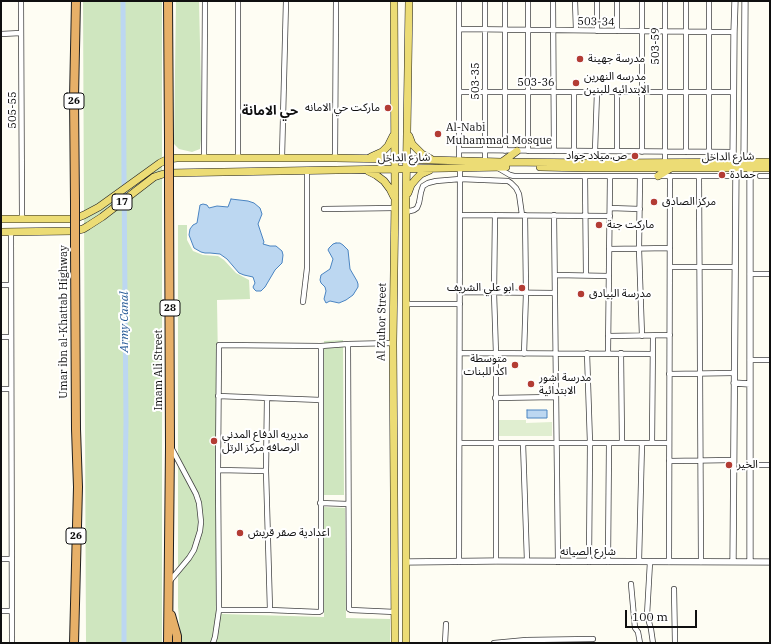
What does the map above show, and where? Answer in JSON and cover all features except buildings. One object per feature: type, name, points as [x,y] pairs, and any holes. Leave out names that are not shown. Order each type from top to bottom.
[{"type":"highway","name":"Umar ibn al-Khattab Highway","points":[[74,643],[78,487],[76,430],[74,98],[76,1]]},
{"type":"highway","name":"Imam Ali Street","points":[[168,1],[170,425],[168,643]]},
{"type":"highway","points":[[168,604],[176,632],[177,643]]},
{"type":"highway","points":[[70,643],[74,612]]},
{"type":"main road","name":"Al Zuhor Street","points":[[394,1],[395,208],[393,342],[395,643]]},
{"type":"main road","points":[[406,643],[406,199],[409,1]]},
{"type":"main road","points":[[367,158],[382,152],[388,146],[394,130]]},
{"type":"main road","points":[[407,130],[412,144],[416,149],[428,158],[436,160]]},
{"type":"main road","points":[[499,165],[517,151]]},
{"type":"main road","name":"شارع الداخل","points":[[22,219],[74,219],[84,215],[99,207],[160,163],[168,159],[204,157],[367,158],[436,160],[459,164],[586,168],[671,168],[735,165],[744,162],[770,162]]},
{"type":"main road","points":[[349,158],[350,170]]},
{"type":"main road","name":"شارع الداخل","points":[[11,232],[74,231],[88,226],[154,177],[167,173],[435,169],[459,164],[485,162],[499,165],[665,162],[770,168]]},
{"type":"main road","points":[[658,176],[671,168]]},
{"type":"main road","points":[[406,199],[411,185],[416,179],[422,174],[435,169]]},
{"type":"main road","points":[[366,170],[384,181],[395,198]]},
{"type":"main road","name":"17","points":[[1,219],[22,219]]},
{"type":"main road","name":"17","points":[[1,232],[11,232]]},
{"type":"main road","points":[[395,612],[406,613]]},
{"type":"street","name":"505-55","points":[[21,1],[22,219]]},
{"type":"street","points":[[204,157],[206,1]]},
{"type":"street","points":[[238,1],[238,157]]},
{"type":"street","points":[[282,157],[286,1]]},
{"type":"street","points":[[335,158],[336,1]]},
{"type":"street","points":[[459,1],[459,562]]},
{"type":"street","name":"503-35","points":[[485,1],[485,162]]},
{"type":"street","points":[[505,1],[505,151]]},
{"type":"street","points":[[528,1],[528,151]]},
{"type":"street","points":[[553,1],[554,151]]},
{"type":"street","points":[[575,1],[576,30]]},
{"type":"street","points":[[597,1],[597,31]]},
{"type":"street","points":[[617,1],[617,31]]},
{"type":"street","points":[[642,1],[642,152]]},
{"type":"street","name":"503-59","points":[[665,1],[665,162]]},
{"type":"street","points":[[686,1],[686,152]]},
{"type":"street","points":[[709,1],[709,152]]},
{"type":"street","points":[[733,562],[736,176],[733,152],[733,92],[735,1]]},
{"type":"street","points":[[744,162],[745,1]]},
{"type":"street","name":"503-34","points":[[459,29],[734,32]]},
{"type":"street","points":[[1,34],[22,33]]},
{"type":"street","name":"503-36","points":[[459,92],[733,92]]},
{"type":"street","points":[[574,92],[574,151]]},
{"type":"street","points":[[595,151],[597,92]]},
{"type":"street","points":[[617,92],[617,152]]},
{"type":"street","points":[[459,150],[733,152]]},
{"type":"street","points":[[499,165],[510,175],[514,176],[736,176]]},
{"type":"street","points":[[750,168],[750,562]]},
{"type":"street","points":[[303,302],[307,268],[307,171]]},
{"type":"street","points":[[510,175],[511,183]]},
{"type":"street","points":[[585,176],[586,275]]},
{"type":"street","points":[[608,354],[610,176]]},
{"type":"street","points":[[640,176],[639,249],[642,336]]},
{"type":"street","points":[[669,562],[670,176]]},
{"type":"street","points":[[699,176],[701,562]]},
{"type":"street","points":[[760,176],[770,176]]},
{"type":"street","points":[[406,212],[417,208],[419,204],[420,192],[423,186],[436,181],[460,179],[508,181],[516,188],[524,215],[526,293],[524,354]]},
{"type":"street","points":[[324,209],[395,208]]},
{"type":"street","points":[[610,208],[640,209]]},
{"type":"street","points":[[460,215],[610,216]]},
{"type":"street","points":[[496,215],[494,293],[496,354],[496,561]]},
{"type":"street","points":[[554,215],[558,562]]},
{"type":"street","points":[[11,232],[10,337],[12,643]]},
{"type":"street","points":[[609,249],[670,248]]},
{"type":"street","points":[[670,267],[735,267]]},
{"type":"street","points":[[750,274],[770,274]]},
{"type":"street","points":[[555,275],[609,276]]},
{"type":"street","points":[[1,285],[10,285]]},
{"type":"street","points":[[460,292],[555,293]]},
{"type":"street","points":[[406,304],[460,304]]},
{"type":"street","points":[[608,336],[670,335]]},
{"type":"street","points":[[652,443],[653,336]]},
{"type":"street","points":[[1,337],[10,337]]},
{"type":"street","points":[[213,643],[219,610],[219,345],[320,346],[393,342]]},
{"type":"street","points":[[348,344],[349,608],[351,610],[395,612]]},
{"type":"street","points":[[219,610],[320,611],[320,346]]},
{"type":"street","points":[[460,354],[652,354]]},
{"type":"street","points":[[587,354],[590,443],[589,562]]},
{"type":"street","points":[[621,354],[622,443]]},
{"type":"street","points":[[750,360],[770,360]]},
{"type":"street","points":[[669,374],[734,373]]},
{"type":"street","points":[[734,383],[750,384]]},
{"type":"street","points":[[1,389],[11,389]]},
{"type":"street","points":[[218,396],[320,400]]},
{"type":"street","points":[[496,398],[556,397]]},
{"type":"street","points":[[267,398],[266,472],[270,610]]},
{"type":"street","points":[[460,443],[669,443]]},
{"type":"street","points":[[524,443],[527,561]]},
{"type":"street","points":[[608,562],[609,443]]},
{"type":"street","points":[[639,561],[642,443]]},
{"type":"street","points":[[168,583],[194,550],[200,532],[201,522],[199,503],[196,494],[170,447]]},
{"type":"street","points":[[669,461],[733,460]]},
{"type":"street","points":[[750,465],[770,465]]},
{"type":"street","points":[[218,470],[266,472]]},
{"type":"street","points":[[320,503],[348,504]]},
{"type":"street","points":[[1,559],[11,559]]},
{"type":"street","name":"شارع الصيانه","points":[[406,562],[770,562]]},
{"type":"street","points":[[650,562],[647,615],[653,643]]},
{"type":"street","points":[[631,584],[635,628],[638,632],[640,643]]},
{"type":"street","points":[[674,590],[675,643]]},
{"type":"street","points":[[1,611],[12,611]]},
{"type":"street","points":[[445,643],[446,624]]},
{"type":"street","points":[[494,643],[526,640],[593,639]]},
{"type":"green space","points":[[83,1],[162,1],[162,643],[86,643]]},
{"type":"green space","points":[[176,1],[199,1],[202,130],[200,149],[192,152],[179,149],[174,144]]},
{"type":"green space","points":[[178,225],[187,225],[187,240],[193,251],[203,255],[218,256],[224,260],[236,273],[249,280],[250,299],[217,300],[222,614],[324,617],[324,507],[345,508],[346,618],[390,619],[390,643],[181,643],[178,607]]},
{"type":"green space","points":[[343,340],[344,495],[324,495],[324,341]]},
{"type":"green space","points":[[499,420],[526,420],[526,423],[552,422],[552,436],[499,436]]},
{"type":"water","points":[[231,199],[248,201],[254,203],[260,208],[262,214],[258,224],[264,242],[263,244],[276,246],[282,251],[282,263],[275,270],[261,291],[256,291],[254,289],[253,287],[255,283],[253,277],[239,273],[227,259],[220,254],[205,253],[194,248],[189,235],[190,229],[197,223],[200,205],[207,205],[209,208],[217,206],[228,207]]},
{"type":"water","points":[[340,243],[348,250],[350,269],[357,281],[358,287],[353,295],[346,300],[339,303],[330,301],[326,303],[324,299],[326,291],[325,287],[320,280],[321,275],[330,269],[333,259],[328,250],[333,244]]},
{"type":"water","points":[[527,410],[547,410],[547,418],[527,418]]},
{"type":"waterway","name":"Army Canal","points":[[123,1],[126,422],[124,643]]},
{"type":"place","name":"مدرسة جهينة","points":[[580,59]]},
{"type":"place","name":"مدرسه النهرين الابتدائيه للبنين","points":[[576,83]]},
{"type":"place","name":"ماركت حي الامانه","points":[[388,108]]},
{"type":"place","name":"Al-Nabi Muhammad Mosque","points":[[438,134]]},
{"type":"place","name":"ص.ميلاد جواد","points":[[635,156]]},
{"type":"place","name":"حمادة","points":[[722,175]]},
{"type":"place","name":"مركز الصادق","points":[[654,202]]},
{"type":"place","name":"ماركت جنة","points":[[599,225]]},
{"type":"place","name":"ابو علي الشريف","points":[[522,288]]},
{"type":"place","name":"مدرسة البيادق","points":[[581,294]]},
{"type":"place","name":"متوسطة اكد للبنات","points":[[515,365]]},
{"type":"place","name":"مدرسة اشور الابتدائية","points":[[531,384]]},
{"type":"place","name":"مديريه الدفاع المدني الرصافه مركز الرتل","points":[[214,441]]},
{"type":"place","name":"الخير","points":[[729,465]]},
{"type":"place","name":"اعدادية صقر قريش","points":[[240,533]]},
{"type":"district","name":"حي الامانة","points":[[270,111]]}]
